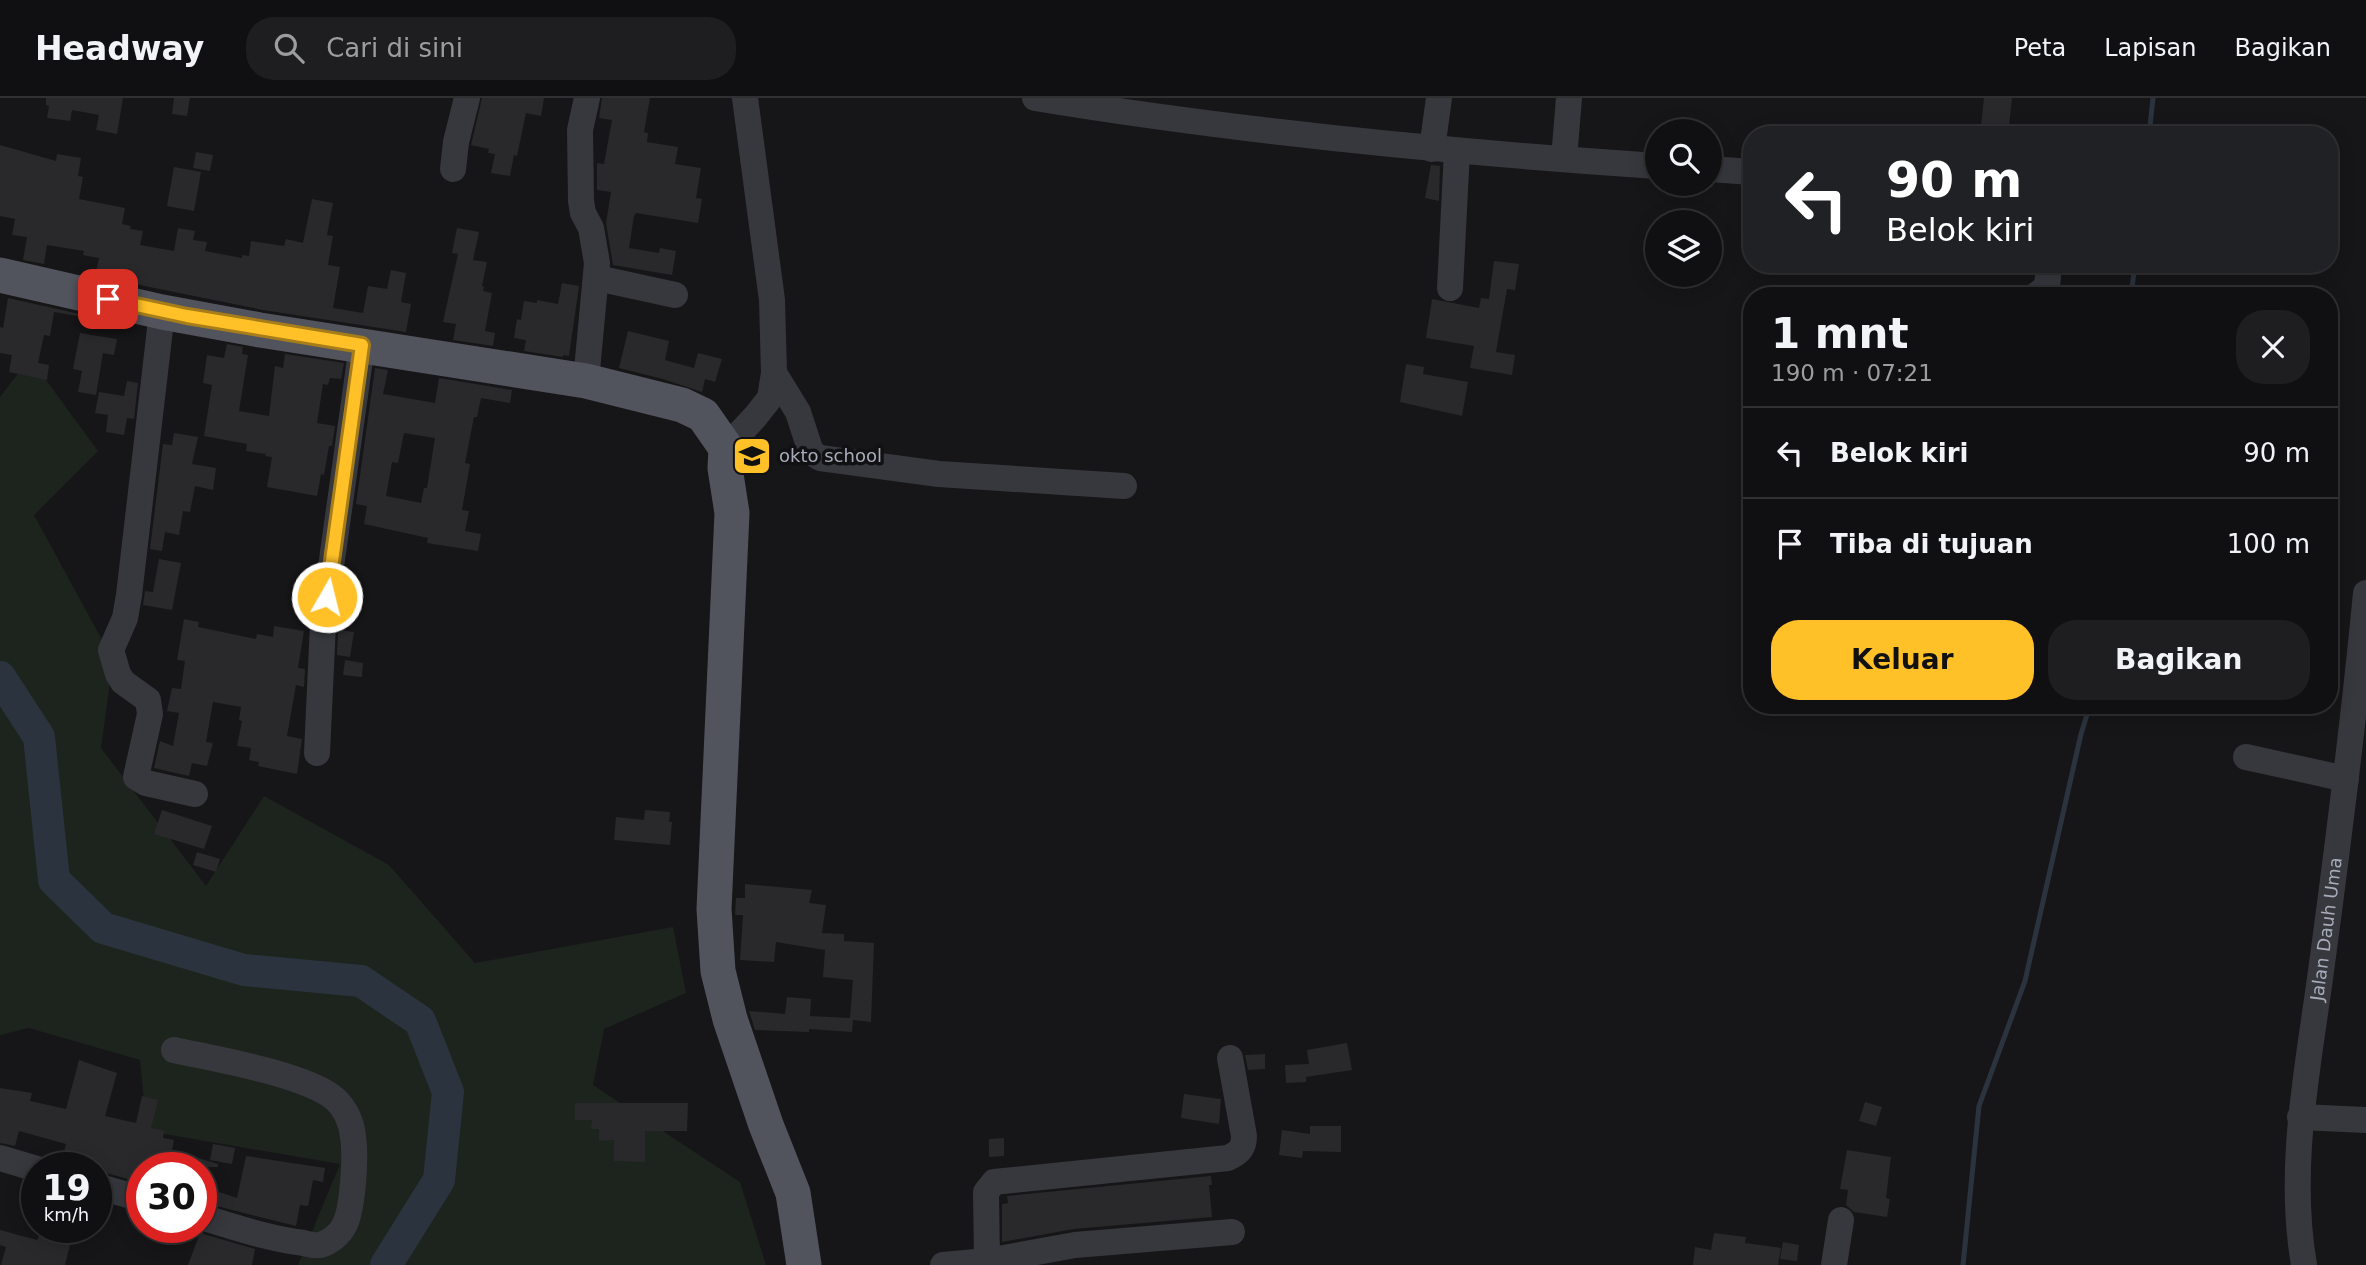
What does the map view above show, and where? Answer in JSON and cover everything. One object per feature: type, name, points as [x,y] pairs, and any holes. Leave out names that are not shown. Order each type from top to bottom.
[{"type":"main road","points":[[0,275],[162,312],[586,381],[682,405],[703,415],[719,438],[732,513],[714,909],[718,971],[730,1018],[766,1125],[793,1193],[804,1265]]},
{"type":"street","points":[[453,169],[456,142],[467,98]]},
{"type":"street","points":[[586,381],[597,278],[591,228],[583,213],[581,201],[580,130],[587,98]]},
{"type":"street","points":[[719,438],[755,417],[770,398],[774,373],[772,300],[745,98]]},
{"type":"street","points":[[1035,98],[1125,113],[1445,150],[1645,165]]},
{"type":"street","points":[[1439,98],[1445,150],[1450,288]]},
{"type":"street","points":[[1564,159],[1569,98]]},
{"type":"street","points":[[1722,170],[1743,171]]},
{"type":"street","points":[[597,278],[675,295]]},
{"type":"street","points":[[162,312],[129,595],[125,618],[111,650],[123,682],[144,696],[150,705],[136,777],[146,783],[195,794]]},
{"type":"street","points":[[317,753],[323,624],[362,345]]},
{"type":"street","points":[[774,373],[798,412],[811,452],[820,458],[939,474],[1124,486]]},
{"type":"street","name":"Jalan Dauh Uma","points":[[2304,1265],[2297,1208],[2300,1117],[2352,785],[2366,593]]},
{"type":"street","points":[[2246,757],[2352,785]]},
{"type":"street","points":[[174,1049],[277,1074],[325,1092],[337,1100],[346,1112],[354,1136],[352,1186],[346,1223],[340,1233],[331,1239],[320,1245],[285,1241],[217,1222]]},
{"type":"street","points":[[988,1263],[986,1192],[994,1182],[1228,1158],[1237,1154],[1242,1147],[1244,1136],[1230,1058]]},
{"type":"street","points":[[2300,1117],[2366,1120]]},
{"type":"street","points":[[0,1158],[21,1164]]},
{"type":"street","points":[[1834,1265],[1841,1220]]},
{"type":"street","points":[[943,1265],[1076,1255],[1232,1232]]},
{"type":"shaded area","points":[[30,358],[98,451],[34,515],[113,660],[101,748],[206,886],[264,796],[389,865],[475,963],[673,927],[686,993],[604,1029],[593,1085],[740,1182],[766,1265],[298,1265],[340,1164],[147,1131],[140,1060],[29,1028],[0,1035],[0,397]]},
{"type":"building","points":[[46,98],[123,98],[117,134],[96,130],[99,115],[72,110],[70,121],[47,118],[49,106],[46,105]]},
{"type":"building","points":[[174,98],[190,98],[187,116],[172,114]]},
{"type":"building","points":[[482,98],[544,98],[541,116],[526,113],[510,176],[491,173],[495,154],[488,153],[489,149],[471,145]]},
{"type":"building","points":[[602,98],[650,98],[644,132],[648,133],[647,142],[678,147],[675,164],[701,168],[696,198],[702,199],[698,223],[636,213],[634,216],[629,248],[659,253],[660,248],[676,251],[672,275],[613,265],[606,223],[611,192],[597,190],[597,163],[604,164],[612,120],[599,118]]},
{"type":"building","points":[[1984,98],[2012,98],[2009,126],[1981,126]]},
{"type":"building","points":[[0,145],[56,161],[57,154],[81,158],[78,176],[83,177],[79,199],[125,208],[122,224],[131,226],[130,229],[143,231],[140,245],[174,251],[178,228],[195,231],[193,240],[207,242],[205,251],[242,258],[242,255],[249,256],[251,241],[284,246],[286,239],[303,243],[312,199],[333,203],[327,235],[333,236],[328,265],[340,267],[333,308],[363,313],[368,286],[387,289],[391,270],[406,273],[401,302],[411,304],[406,332],[263,310],[95,276],[99,258],[83,255],[84,251],[47,245],[44,264],[23,260],[27,237],[12,235],[15,219],[0,216]]},
{"type":"building","points":[[196,152],[213,155],[210,171],[193,168]]},
{"type":"building","points":[[1431,165],[1440,166],[1439,201],[1425,198]]},
{"type":"building","points":[[174,167],[201,172],[194,211],[167,206]]},
{"type":"building","points":[[457,228],[479,232],[473,260],[487,262],[482,286],[483,291],[492,293],[485,331],[495,333],[493,346],[453,340],[456,324],[443,322],[458,254],[452,253]]},
{"type":"building","points":[[1494,261],[1519,264],[1515,290],[1507,289],[1496,352],[1515,355],[1512,375],[1470,368],[1474,346],[1426,338],[1432,299],[1479,308],[1481,298],[1489,299]]},
{"type":"building","points":[[562,283],[579,286],[569,356],[524,351],[526,340],[514,338],[524,301],[537,303],[537,300],[558,304]]},
{"type":"building","points":[[8,298],[84,315],[54,312],[50,336],[44,335],[38,363],[49,365],[47,380],[9,372],[12,355],[0,353],[0,327],[3,328]]},
{"type":"building","points":[[628,331],[669,341],[665,360],[694,368],[698,353],[722,359],[715,382],[705,379],[702,392],[619,368]]},
{"type":"building","points":[[80,333],[117,339],[114,355],[103,353],[96,395],[78,392],[82,371],[73,369]]},
{"type":"building","points":[[227,344],[243,347],[242,354],[248,355],[239,411],[269,416],[275,366],[283,368],[285,354],[344,363],[341,379],[330,378],[328,385],[323,384],[317,423],[335,426],[317,496],[267,487],[272,457],[246,451],[247,444],[204,436],[212,385],[203,383],[207,355],[224,358]]},
{"type":"building","points":[[1406,364],[1424,367],[1423,374],[1468,382],[1462,416],[1400,402]]},
{"type":"building","points":[[375,368],[388,370],[383,394],[435,403],[439,378],[512,390],[510,403],[481,398],[477,417],[474,417],[465,463],[470,464],[462,510],[469,511],[465,531],[481,534],[478,551],[427,543],[428,538],[364,524],[367,506],[356,504]],"holes":[[[404,433],[435,438],[427,488],[424,488],[421,503],[386,496],[392,462],[398,463]]]},
{"type":"building","points":[[127,381],[138,383],[134,419],[127,418],[124,435],[106,432],[108,415],[95,413],[99,392],[124,396]]},
{"type":"building","points":[[174,433],[198,437],[192,464],[216,468],[213,490],[195,486],[190,512],[183,511],[179,535],[165,532],[162,551],[150,549],[163,444],[172,445]]},
{"type":"building","points":[[159,559],[181,563],[172,610],[143,605],[145,591],[153,592]]},
{"type":"building","points":[[184,619],[199,622],[198,627],[256,639],[257,634],[273,637],[274,626],[304,631],[298,668],[305,669],[304,687],[296,685],[287,736],[302,739],[297,774],[258,766],[259,762],[249,760],[251,748],[237,746],[242,721],[239,720],[241,707],[213,702],[206,742],[213,743],[207,766],[192,763],[189,776],[154,768],[160,741],[173,746],[179,713],[167,711],[172,688],[181,689],[185,661],[177,660]]},
{"type":"building","points":[[338,630],[354,632],[350,657],[337,655]]},
{"type":"building","points":[[345,660],[363,663],[362,677],[343,675]]},
{"type":"building","points":[[162,810],[212,826],[204,849],[154,834]]},
{"type":"building","points":[[645,810],[670,812],[670,845],[614,840],[616,817],[644,820]]},
{"type":"building","points":[[197,852],[220,859],[216,872],[193,865]]},
{"type":"building","points":[[745,884],[812,890],[809,903],[826,905],[822,933],[844,934],[844,941],[874,943],[871,1022],[853,1020],[852,1032],[809,1029],[809,1032],[755,1030],[749,1011],[785,1014],[787,997],[811,999],[810,1016],[850,1018],[853,980],[823,977],[825,950],[776,942],[774,962],[740,960],[743,915],[735,915],[736,898],[745,898]]},
{"type":"building","points":[[1347,1043],[1352,1070],[1306,1077],[1306,1082],[1286,1083],[1285,1065],[1309,1064],[1307,1050]]},
{"type":"building","points":[[1265,1054],[1265,1069],[1248,1070],[1245,1055]]},
{"type":"building","points":[[79,1060],[117,1073],[105,1116],[136,1123],[142,1096],[158,1100],[151,1128],[164,1131],[163,1138],[174,1140],[172,1150],[179,1152],[126,1152],[126,1179],[112,1175],[112,1152],[64,1152],[66,1144],[19,1131],[15,1146],[0,1143],[0,1088],[32,1093],[30,1101],[66,1109]]},
{"type":"building","points":[[1184,1094],[1221,1099],[1219,1124],[1181,1118]]},
{"type":"building","points":[[1865,1102],[1882,1107],[1876,1126],[1859,1121]]},
{"type":"building","points":[[575,1103],[688,1103],[687,1131],[645,1131],[645,1162],[614,1161],[614,1140],[599,1141],[599,1129],[591,1129],[592,1120],[575,1120]]},
{"type":"building","points":[[1310,1126],[1341,1126],[1341,1152],[1303,1151],[1302,1158],[1279,1155],[1282,1130],[1310,1134]]},
{"type":"building","points":[[1004,1138],[1004,1156],[989,1157],[989,1139]]},
{"type":"building","points":[[213,1144],[235,1148],[232,1164],[217,1161],[217,1152],[212,1152]]},
{"type":"building","points":[[1847,1150],[1891,1157],[1886,1198],[1890,1199],[1887,1217],[1854,1212],[1846,1205],[1848,1190],[1840,1189]]},
{"type":"building","points":[[246,1156],[325,1168],[323,1182],[313,1180],[308,1206],[300,1205],[296,1226],[217,1206],[217,1191],[237,1198]]},
{"type":"building","points":[[1211,1176],[1212,1185],[1209,1185],[1212,1217],[1074,1229],[1002,1242],[1002,1204],[1008,1203],[1007,1196]]},
{"type":"building","points":[[0,1230],[21,1236],[21,1243],[70,1243],[65,1265],[1,1265],[6,1247],[0,1245]]},
{"type":"building","points":[[1714,1233],[1746,1237],[1745,1243],[1781,1248],[1778,1265],[1693,1265],[1695,1247],[1711,1250]]},
{"type":"building","points":[[217,1238],[255,1249],[252,1265],[188,1265],[196,1243],[217,1243]]},
{"type":"building","points":[[1783,1242],[1799,1245],[1797,1261],[1780,1259]]},
{"type":"waterway","points":[[2150,126],[2153,98]]},
{"type":"waterway","points":[[2132,287],[2134,273]]},
{"type":"waterway","points":[[0,677],[39,737],[54,880],[103,928],[244,970],[361,981],[420,1021],[448,1092],[439,1180],[386,1265]]},
{"type":"waterway","points":[[1963,1265],[1979,1106],[2025,981],[2087,714]]},
{"type":"place","name":"okto school","points":[[752,456]]},
{"type":"route","points":[[108,299],[260,330],[362,345],[327,597]]}]
